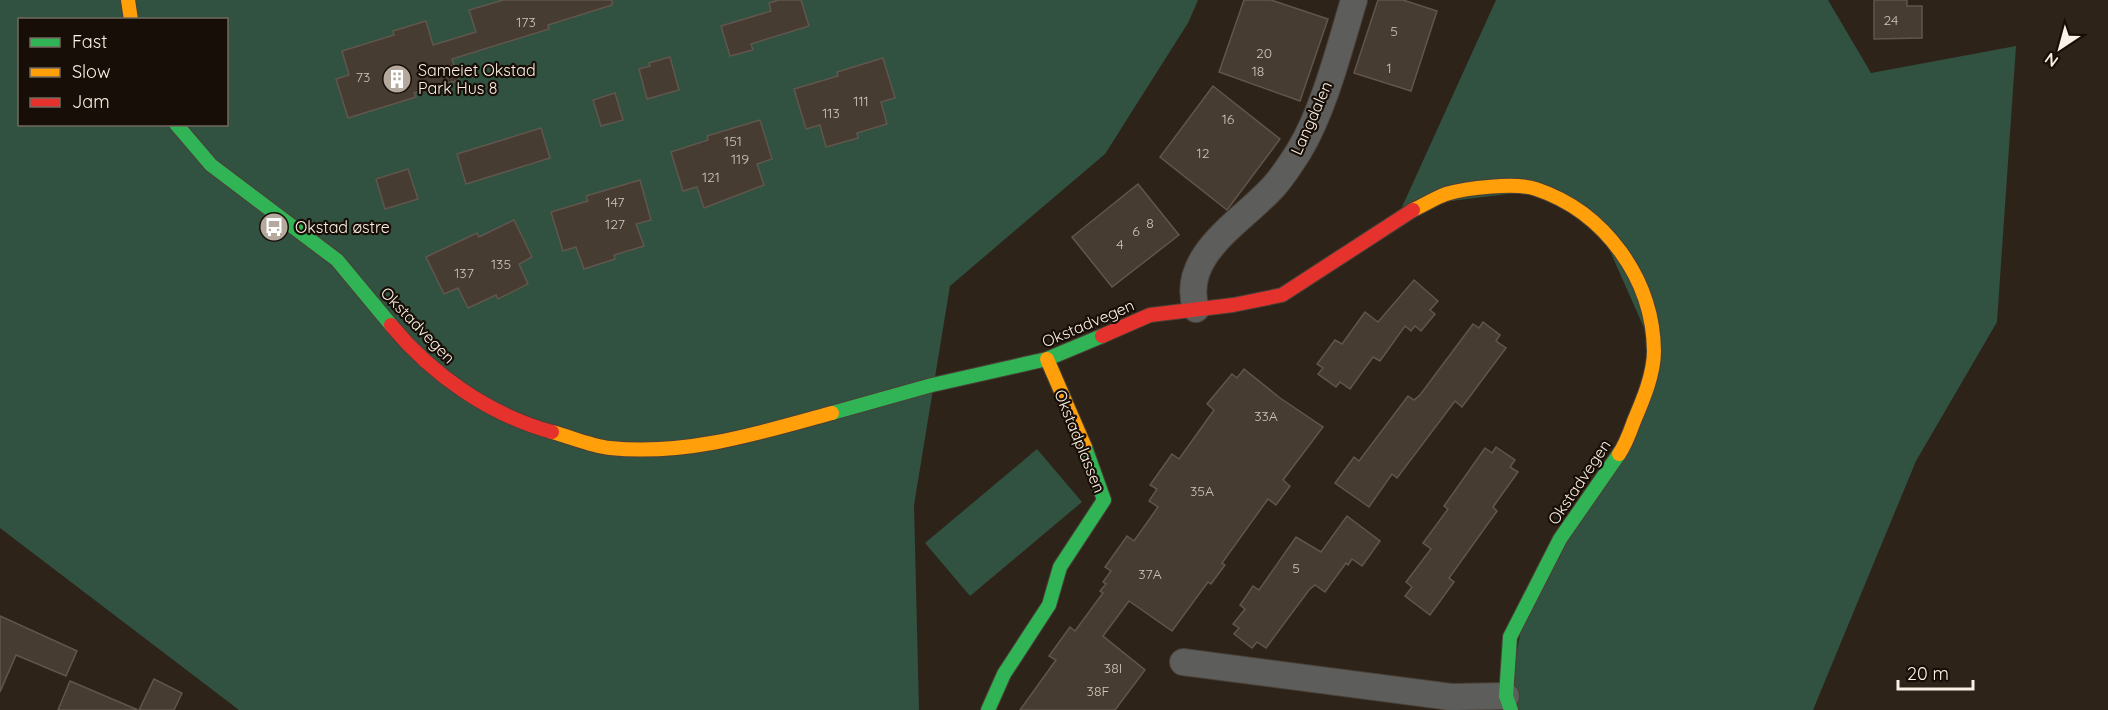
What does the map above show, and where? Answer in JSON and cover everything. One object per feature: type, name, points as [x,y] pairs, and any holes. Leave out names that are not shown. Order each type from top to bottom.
[{"type":"street","points":[[128,0],[131,18]]},
{"type":"street","name":"Langdalen","points":[[1196,309],[1193,298],[1195,277],[1204,254],[1276,185],[1300,149],[1330,79],[1354,0]]},
{"type":"street","name":"Okstadvegen","points":[[178,126],[211,165],[337,260],[395,330],[433,367],[482,404],[530,426],[609,448],[672,449],[737,439],[932,385],[1047,359],[1150,315],[1233,305],[1282,295],[1406,213],[1446,194],[1494,187],[1534,188],[1568,203],[1591,218],[1627,258],[1646,299],[1654,352],[1644,398],[1622,450],[1560,539],[1510,637],[1508,703]]},
{"type":"street","name":"Okstadplassen","points":[[988,710],[988,703],[1004,674],[1049,605],[1060,567],[1104,500],[1083,442],[1047,359]]},
{"type":"street","points":[[1183,662],[1508,703]]},
{"type":"green space","points":[[0,0],[1198,0],[1188,23],[1105,154],[950,286],[914,505],[919,710],[239,710],[0,528]]},
{"type":"green space","points":[[1496,0],[1828,0],[1871,73],[2016,46],[1997,322],[1916,461],[1813,710],[1505,710],[1524,615],[1660,364],[1595,217],[1524,192],[1402,207]]},
{"type":"green space","points":[[1037,449],[1082,502],[970,596],[925,543]]},
{"type":"building","points":[[503,0],[612,0],[612,5],[548,25],[549,29],[452,59],[459,80],[414,93],[416,97],[348,118],[336,79],[349,75],[342,51],[394,35],[393,31],[426,21],[433,45],[476,32],[469,10]]},
{"type":"building","points":[[779,0],[801,0],[809,26],[751,44],[753,50],[730,56],[721,26],[771,11],[769,3]]},
{"type":"building","points":[[1244,0],[1271,0],[1328,19],[1300,101],[1219,72]]},
{"type":"building","points":[[1378,0],[1403,0],[1437,11],[1411,91],[1354,73]]},
{"type":"building","points":[[1874,0],[1907,0],[1907,6],[1922,6],[1922,38],[1874,39]]},
{"type":"building","points":[[670,57],[679,90],[647,99],[639,69],[650,66],[649,63]]},
{"type":"building","points":[[883,58],[895,98],[881,102],[887,124],[857,133],[858,138],[826,147],[820,125],[806,129],[794,89],[838,76],[837,72]]},
{"type":"building","points":[[1213,86],[1280,139],[1227,210],[1160,157]]},
{"type":"building","points":[[615,93],[623,120],[601,126],[593,100]]},
{"type":"building","points":[[760,120],[772,159],[757,164],[764,185],[704,208],[697,187],[683,191],[671,152],[708,140],[707,136]]},
{"type":"building","points":[[541,128],[550,158],[466,184],[457,154]]},
{"type":"building","points":[[408,169],[418,199],[385,209],[376,179]]},
{"type":"building","points":[[640,180],[651,220],[636,224],[644,246],[614,255],[615,259],[584,269],[576,247],[563,251],[551,212],[588,201],[586,196]]},
{"type":"building","points":[[1138,184],[1179,235],[1112,287],[1072,237]]},
{"type":"building","points":[[514,220],[532,257],[519,264],[528,284],[498,299],[496,295],[468,308],[458,288],[444,294],[426,257],[477,233],[479,237]]},
{"type":"building","points":[[1414,280],[1438,301],[1430,310],[1435,314],[1421,331],[1415,326],[1411,331],[1405,326],[1380,361],[1373,357],[1350,389],[1340,382],[1336,387],[1318,374],[1323,368],[1317,364],[1335,340],[1342,344],[1365,312],[1378,322]]},
{"type":"building","points":[[1483,322],[1500,335],[1496,341],[1506,348],[1462,407],[1455,401],[1397,478],[1392,474],[1369,507],[1335,483],[1354,457],[1359,461],[1408,396],[1414,400],[1420,395],[1473,324],[1479,328]]},
{"type":"building","points":[[1244,369],[1280,398],[1323,427],[1283,480],[1290,486],[1276,505],[1268,499],[1222,563],[1225,565],[1211,584],[1208,582],[1172,631],[1129,601],[1103,636],[1145,670],[1115,710],[1020,710],[1056,660],[1049,656],[1070,627],[1075,631],[1103,593],[1100,591],[1106,584],[1103,582],[1111,571],[1105,567],[1127,536],[1134,541],[1158,507],[1149,501],[1157,489],[1150,485],[1172,454],[1179,459],[1214,410],[1207,404],[1232,374],[1237,378]]},
{"type":"building","points":[[1496,447],[1515,460],[1510,467],[1518,472],[1493,507],[1497,511],[1449,578],[1454,582],[1430,615],[1405,596],[1412,587],[1406,582],[1431,549],[1423,543],[1448,509],[1444,506],[1485,448],[1492,453]]},
{"type":"building","points":[[1347,516],[1380,541],[1362,566],[1352,559],[1348,565],[1346,563],[1325,592],[1315,585],[1309,590],[1266,648],[1257,642],[1252,648],[1234,634],[1239,628],[1233,624],[1245,609],[1240,605],[1253,586],[1259,590],[1296,537],[1321,552]]},
{"type":"building","points":[[0,616],[77,651],[66,676],[16,655],[0,692]]},
{"type":"building","points":[[154,679],[182,693],[174,710],[139,710]]},
{"type":"building","points":[[70,681],[138,710],[58,710]]},
{"type":"traffic: fast","points":[[178,126],[211,165],[337,260],[391,325]]},
{"type":"traffic: fast","points":[[832,413],[932,385],[1047,359],[1102,336]]},
{"type":"traffic: fast","points":[[988,710],[1004,674],[1049,605],[1060,567],[1104,500],[1085,447]]},
{"type":"traffic: fast","points":[[1511,710],[1506,696],[1510,637],[1560,539],[1619,454]]},
{"type":"traffic: slow","points":[[128,0],[131,18]]},
{"type":"traffic: slow","points":[[1413,210],[1455,192],[1491,187],[1527,187],[1561,200],[1583,214],[1603,231],[1634,274],[1645,299],[1654,351],[1647,387],[1628,438],[1619,454]]},
{"type":"traffic: slow","points":[[1047,359],[1085,447]]},
{"type":"traffic: slow","points":[[552,432],[603,447],[638,450],[667,449],[750,435],[832,413]]},
{"type":"traffic: jam","points":[[1102,336],[1150,315],[1233,305],[1282,295],[1413,210]]},
{"type":"traffic: jam","points":[[391,325],[425,360],[464,391],[506,415],[552,432]]},
{"type":"place","name":"Sameiet Okstad Park Hus 8","points":[[397,79]]},
{"type":"place","name":"Okstad østre","points":[[274,227]]}]
